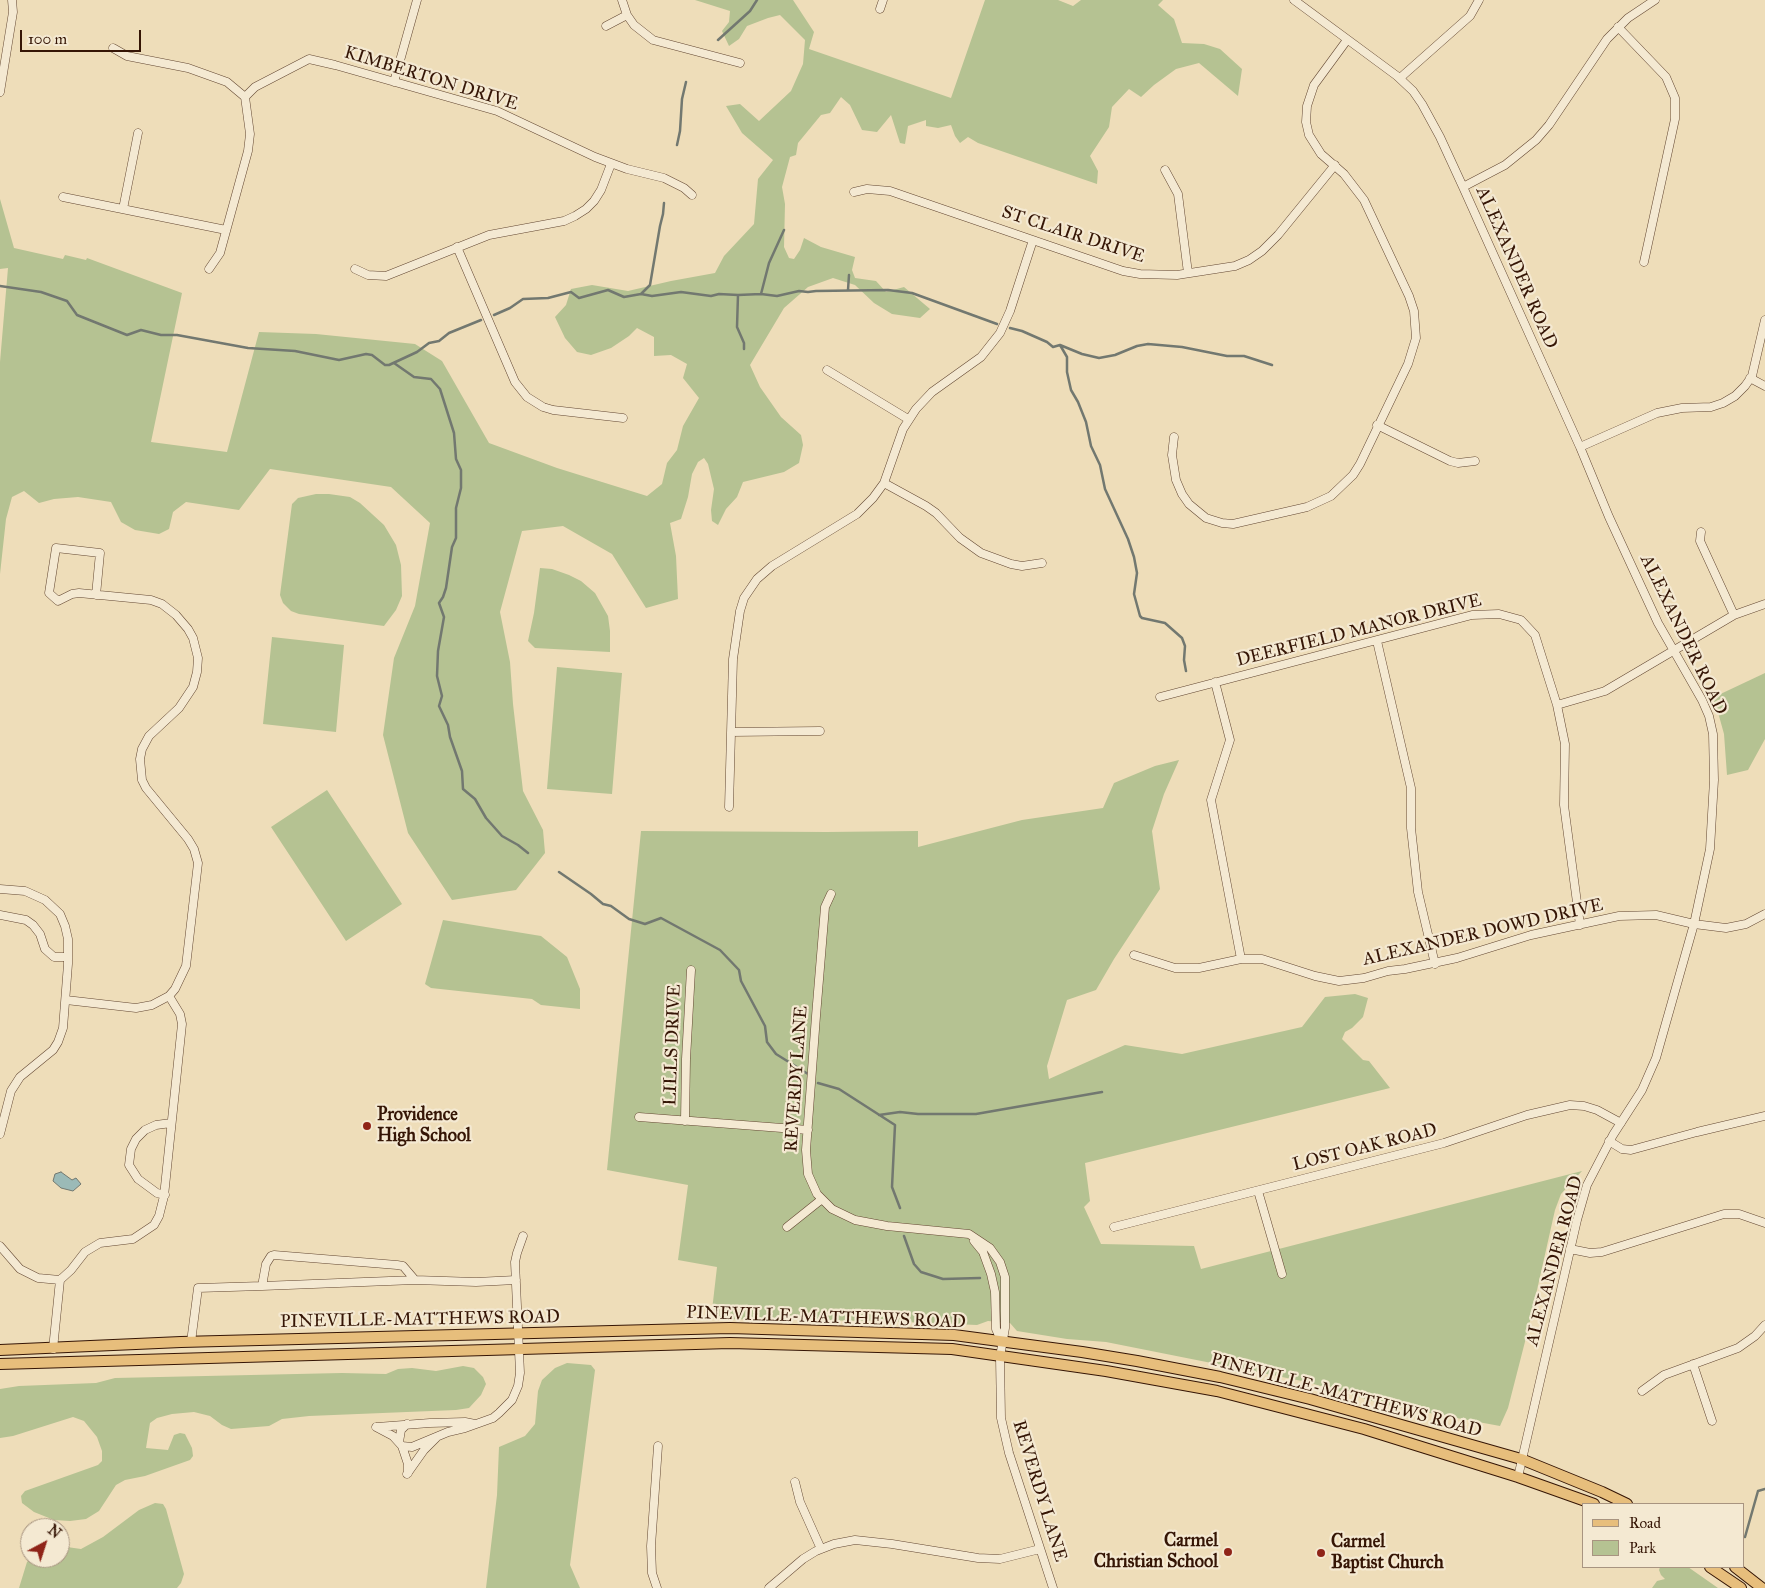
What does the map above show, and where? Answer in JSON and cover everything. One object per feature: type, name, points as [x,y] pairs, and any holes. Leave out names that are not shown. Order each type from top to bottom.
[{"type":"main road","name":"PINEVILLE-MATTHEWS ROAD","points":[[0,1364],[180,1359],[519,1342],[730,1328],[954,1335],[1082,1352],[1220,1377],[1310,1399],[1521,1459],[1625,1503]]},
{"type":"main road","name":"PINEVILLE-MATTHEWS ROAD","points":[[0,1350],[186,1342],[730,1343],[952,1349],[1106,1371],[1217,1391],[1364,1429],[1518,1477],[1591,1503]]},
{"type":"main road","points":[[180,1359],[186,1342]]},
{"type":"main road","points":[[1711,1568],[1741,1588]]},
{"type":"main road","points":[[1736,1568],[1762,1588]]},
{"type":"street","points":[[0,92],[12,12],[12,0]]},
{"type":"street","points":[[394,82],[417,0]]},
{"type":"street","points":[[622,0],[627,15],[638,29],[653,40],[740,63]]},
{"type":"street","points":[[880,8],[883,0]]},
{"type":"street","name":"ALEXANDER ROAD","points":[[1294,0],[1400,78],[1413,91],[1422,104],[1440,137],[1463,187],[1658,623],[1672,651],[1702,700],[1709,716],[1713,734],[1714,780],[1710,849],[1694,924],[1656,1058],[1642,1090],[1609,1141],[1587,1186],[1570,1249],[1518,1477]]},
{"type":"street","points":[[1400,78],[1470,16],[1479,0]]},
{"type":"street","points":[[1463,187],[1505,165],[1536,140],[1607,39],[1628,18],[1655,0]]},
{"type":"street","points":[[606,26],[627,15]]},
{"type":"street","points":[[1618,27],[1666,77],[1672,88],[1676,106],[1675,119],[1644,262]]},
{"type":"street","points":[[1174,437],[1172,461],[1176,480],[1185,499],[1196,511],[1206,518],[1222,523],[1234,524],[1307,506],[1331,496],[1353,475],[1360,464],[1413,351],[1416,338],[1416,324],[1409,296],[1369,209],[1352,184],[1321,154],[1309,135],[1305,116],[1314,85],[1347,40]]},
{"type":"street","points":[[113,48],[128,56],[188,68],[227,82],[245,96],[250,134],[220,253],[209,269]]},
{"type":"street","name":"KIMBERTON DRIVE","points":[[245,96],[255,87],[309,59],[497,112],[611,164],[664,178],[684,188],[692,195]]},
{"type":"street","points":[[124,210],[138,133]]},
{"type":"street","points":[[355,269],[368,275],[386,276],[489,235],[564,220],[575,216],[586,209],[601,190],[611,164]]},
{"type":"street","name":"ST CLAIR DRIVE","points":[[854,192],[867,189],[890,191],[1123,270],[1140,274],[1188,274],[1235,266],[1249,260],[1262,251],[1278,235],[1335,166]]},
{"type":"street","points":[[1165,170],[1178,194],[1188,274]]},
{"type":"street","points":[[63,197],[226,230]]},
{"type":"street","points":[[730,806],[733,659],[736,631],[744,598],[753,584],[772,566],[857,514],[873,498],[890,471],[900,437],[908,419],[926,397],[981,357],[1000,333],[1010,311],[1033,240]]},
{"type":"street","points":[[457,247],[516,382],[527,397],[543,407],[553,410],[623,418]]},
{"type":"street","points":[[1580,447],[1657,413],[1682,408],[1704,408],[1723,403],[1735,396],[1754,370],[1765,320]]},
{"type":"street","points":[[827,370],[908,419]]},
{"type":"street","points":[[1750,378],[1765,386]]},
{"type":"street","points":[[1378,425],[1450,461],[1458,463],[1475,461]]},
{"type":"street","points":[[884,482],[926,506],[941,518],[960,538],[981,554],[1022,566],[1042,563]]},
{"type":"street","points":[[1701,532],[1700,541],[1734,615]]},
{"type":"street","points":[[66,1000],[136,1008],[152,1005],[169,996],[175,989],[186,966],[197,872],[197,856],[188,839],[146,788],[142,780],[140,759],[149,736],[179,708],[188,696],[197,672],[197,653],[188,629],[176,615],[162,604],[143,598],[96,594],[72,594],[58,601],[49,593],[56,548],[100,553],[96,594]]},
{"type":"street","points":[[1558,705],[1605,692],[1734,615],[1765,604]]},
{"type":"street","name":"DEERFIELD MANOR DRIVE","points":[[1160,696],[1472,616],[1499,614],[1521,620],[1535,634],[1558,705],[1565,744],[1564,805],[1580,925]]},
{"type":"street","points":[[1376,641],[1411,788],[1411,828],[1418,892],[1435,964]]},
{"type":"street","points":[[1215,682],[1230,740],[1211,800],[1242,959]]},
{"type":"street","points":[[731,732],[820,731]]},
{"type":"street","points":[[0,889],[25,891],[36,895],[52,906],[60,914],[68,939],[63,1028],[53,1050],[20,1077],[11,1091],[0,1134]]},
{"type":"street","name":"REVERDY LANE","points":[[831,894],[825,906],[806,1150],[808,1174],[817,1194],[832,1209],[855,1220],[887,1226],[968,1234],[990,1248],[1000,1262],[1005,1277],[1005,1328],[1000,1357],[1001,1418],[1009,1453],[1053,1588]]},
{"type":"street","name":"ALEXANDER DOWD DRIVE","points":[[1134,954],[1175,968],[1200,968],[1242,959],[1262,959],[1315,976],[1339,981],[1435,964],[1531,935],[1619,916],[1656,915],[1694,924],[1726,928],[1746,924],[1765,914]]},
{"type":"street","points":[[0,915],[26,920],[40,934],[45,948],[54,958],[68,957]]},
{"type":"street","name":"LILLS DRIVE","points":[[685,1121],[686,1058],[691,970]]},
{"type":"street","points":[[53,1349],[60,1280],[71,1270],[85,1252],[100,1243],[132,1239],[154,1225],[159,1216],[164,1195],[182,1024],[180,1014],[169,996]]},
{"type":"street","name":"LOST OAK ROAD","points":[[1114,1228],[1444,1144],[1527,1115],[1570,1105],[1584,1106],[1597,1110],[1621,1123]]},
{"type":"street","points":[[1609,1141],[1622,1149],[1631,1150],[1765,1116]]},
{"type":"street","points":[[640,1117],[808,1130]]},
{"type":"street","points":[[164,1195],[157,1193],[138,1179],[130,1165],[131,1149],[136,1139],[145,1130],[156,1125],[172,1123]]},
{"type":"street","points":[[1258,1191],[1282,1274]]},
{"type":"street","points":[[788,1227],[822,1199]]},
{"type":"street","points":[[1570,1249],[1590,1253],[1602,1252],[1724,1214],[1739,1214],[1765,1222]]},
{"type":"street","name":"REVERDY LANE","points":[[968,1234],[983,1252],[991,1274],[996,1292],[994,1317],[996,1329],[1002,1342]]},
{"type":"street","points":[[475,1424],[464,1422],[376,1427],[388,1433],[401,1444],[412,1447],[438,1435],[475,1424],[493,1418],[512,1400],[520,1380],[516,1280],[517,1252],[523,1236]]},
{"type":"street","points":[[0,1246],[20,1270],[38,1278],[60,1280]]},
{"type":"street","points":[[262,1286],[268,1259],[278,1254],[398,1265],[403,1266],[415,1280]]},
{"type":"street","points":[[186,1342],[198,1288],[415,1280],[476,1282],[516,1280]]},
{"type":"street","points":[[1642,1391],[1664,1375],[1738,1348],[1755,1336],[1765,1325]]},
{"type":"street","points":[[1693,1364],[1712,1421]]},
{"type":"street","points":[[407,1424],[401,1430],[401,1444],[408,1464],[407,1474],[424,1450],[438,1435]]},
{"type":"street","points":[[657,1588],[652,1573],[651,1546],[658,1446]]},
{"type":"street","points":[[794,1482],[800,1502],[821,1549]]},
{"type":"street","points":[[769,1588],[803,1559],[834,1544],[855,1540],[978,1558],[1000,1558],[1040,1549]]},
{"type":"green space","points":[[695,0],[793,0],[814,32],[809,49],[951,98],[985,0],[1058,0],[1073,6],[1081,0],[1163,0],[1158,5],[1174,19],[1182,43],[1204,44],[1220,49],[1242,69],[1238,96],[1199,63],[1176,69],[1141,97],[1129,89],[1112,107],[1109,127],[1090,156],[1098,171],[1097,184],[978,143],[968,137],[960,143],[951,125],[938,128],[926,126],[926,120],[908,126],[905,144],[900,143],[891,115],[877,132],[862,130],[850,105],[841,97],[830,113],[821,115],[798,143],[796,155],[790,157],[782,187],[785,204],[784,247],[789,258],[794,259],[800,250],[804,238],[821,247],[855,257],[852,270],[855,278],[876,281],[886,292],[904,287],[930,309],[920,318],[892,314],[874,303],[855,285],[833,278],[808,287],[784,308],[750,365],[760,387],[781,417],[801,435],[803,445],[799,463],[784,472],[743,482],[737,497],[726,509],[718,525],[712,521],[711,510],[714,489],[708,464],[704,458],[698,462],[692,474],[688,497],[681,519],[670,523],[676,556],[678,599],[646,608],[612,554],[563,526],[522,531],[500,612],[510,662],[523,791],[543,830],[545,853],[516,890],[452,900],[408,833],[383,735],[394,658],[415,606],[430,523],[391,487],[270,469],[239,510],[186,502],[173,512],[169,529],[159,534],[135,530],[121,522],[111,502],[78,497],[54,499],[39,503],[24,491],[12,497],[6,519],[0,574],[0,362],[8,268],[0,269],[0,199],[14,248],[63,259],[65,255],[86,260],[87,258],[182,293],[151,442],[227,452],[259,332],[316,334],[415,344],[442,361],[489,443],[557,468],[647,496],[662,484],[667,463],[677,450],[683,426],[699,398],[683,378],[687,364],[671,355],[654,356],[654,337],[637,328],[611,348],[591,355],[577,352],[565,338],[555,317],[566,305],[571,289],[592,285],[628,291],[715,273],[724,256],[754,224],[758,179],[773,160],[742,133],[726,106],[740,104],[759,121],[791,91],[803,64],[805,40],[780,15],[747,26],[739,39],[729,46],[722,31],[729,22],[730,11]]},
{"type":"green space","points":[[316,494],[350,497],[360,503],[384,525],[396,545],[401,565],[402,596],[396,610],[384,626],[299,614],[291,611],[283,603],[280,595],[292,504],[298,498]]},
{"type":"green space","points":[[540,568],[552,569],[569,575],[581,581],[595,593],[608,616],[610,652],[535,648],[528,641]]},
{"type":"green space","points":[[272,637],[344,645],[336,732],[263,724]]},
{"type":"green space","points":[[557,667],[622,673],[612,794],[547,789]]},
{"type":"green space","points":[[1765,673],[1765,739],[1748,770],[1727,775],[1724,734],[1716,705],[1712,698]]},
{"type":"green space","points":[[1179,760],[1164,794],[1152,831],[1160,889],[1096,990],[1067,1000],[1047,1066],[1049,1079],[1125,1045],[1182,1054],[1302,1027],[1325,997],[1355,994],[1368,998],[1363,1017],[1345,1032],[1342,1039],[1363,1060],[1369,1061],[1390,1088],[1085,1163],[1090,1201],[1084,1207],[1101,1244],[1194,1246],[1201,1269],[1582,1171],[1561,1194],[1555,1210],[1528,1330],[1508,1408],[1500,1426],[1386,1405],[1307,1382],[1106,1342],[1067,1339],[1017,1331],[1010,1323],[988,1321],[977,1325],[882,1321],[711,1319],[717,1267],[678,1260],[688,1185],[607,1170],[641,831],[918,831],[918,847],[1022,820],[1103,808],[1114,783],[1155,766]]},
{"type":"green space","points":[[327,790],[402,904],[346,941],[271,827]]},
{"type":"green space","points":[[443,920],[541,936],[567,957],[580,989],[580,1009],[541,1005],[532,999],[431,988],[425,984]]},
{"type":"green space","points":[[567,1363],[591,1365],[595,1370],[570,1565],[580,1588],[486,1588],[497,1495],[499,1447],[525,1436],[535,1424],[538,1391],[542,1380],[555,1368]]},
{"type":"green space","points":[[463,1366],[474,1368],[483,1377],[486,1384],[481,1395],[469,1408],[456,1410],[309,1416],[282,1419],[269,1426],[231,1429],[210,1416],[194,1412],[172,1414],[157,1418],[150,1423],[146,1448],[168,1450],[174,1435],[180,1433],[185,1434],[192,1448],[193,1456],[190,1460],[145,1476],[125,1480],[116,1485],[99,1511],[86,1519],[70,1521],[70,1518],[49,1518],[34,1512],[22,1503],[21,1496],[25,1491],[98,1465],[102,1461],[102,1451],[97,1437],[84,1421],[73,1417],[13,1436],[0,1438],[0,1389],[19,1386],[96,1383],[115,1378],[342,1373],[386,1374],[398,1369],[412,1368],[436,1371]]},
{"type":"green space","points":[[155,1503],[163,1504],[166,1509],[184,1574],[177,1588],[19,1588],[25,1568],[70,1568],[70,1547],[81,1549],[103,1537],[139,1510]]},
{"type":"green space","points":[[1660,1568],[1689,1568],[1718,1588],[1652,1588],[1657,1581],[1665,1579]]},
{"type":"water","points":[[61,1172],[72,1180],[76,1178],[81,1184],[73,1191],[61,1188],[53,1181],[55,1174]]},
{"type":"waterway","points":[[718,40],[750,11],[757,0]]},
{"type":"waterway","points":[[677,145],[682,99],[686,82]]},
{"type":"waterway","points":[[641,294],[650,285],[664,203]]},
{"type":"waterway","points":[[761,294],[769,263],[784,230]]},
{"type":"waterway","points":[[848,290],[849,275]]},
{"type":"waterway","points":[[0,286],[41,292],[67,301],[77,315],[127,335],[141,330],[161,335],[177,335],[248,348],[295,351],[339,360],[366,354],[372,355],[385,365],[389,365],[417,352],[429,343],[439,341],[449,333],[481,320]]},
{"type":"waterway","points":[[494,315],[510,308],[523,299],[548,298],[571,292],[579,298],[608,290],[624,297],[641,294],[652,296],[681,292],[711,296],[719,294],[777,296],[799,291],[888,290],[912,293],[997,324]]},
{"type":"waterway","points":[[738,295],[737,327],[744,343],[744,349]]},
{"type":"waterway","points":[[1010,328],[1047,342],[1053,347],[1060,345],[1082,354],[1099,358],[1115,355],[1137,346],[1148,344],[1182,347],[1227,356],[1244,356],[1272,365]]},
{"type":"waterway","points":[[1060,345],[1067,357],[1067,372],[1071,390],[1086,422],[1091,446],[1100,465],[1105,489],[1128,539],[1134,557],[1137,573],[1134,594],[1140,616],[1165,623],[1182,638],[1185,646],[1184,660],[1186,671]]},
{"type":"waterway","points":[[394,363],[414,377],[431,379],[440,389],[454,433],[456,459],[461,470],[461,488],[456,508],[456,538],[452,547],[446,588],[439,603],[444,617],[438,651],[437,676],[442,696],[439,706],[448,725],[450,737],[462,771],[463,789],[475,799],[486,818],[502,836],[528,853]]},
{"type":"waterway","points":[[559,872],[603,904],[611,906],[629,919],[645,924],[661,918],[720,950],[739,970],[741,981],[765,1026],[767,1042],[776,1054],[808,1074]]},
{"type":"waterway","points":[[818,1083],[839,1089],[895,1125],[892,1187],[900,1208]]},
{"type":"waterway","points":[[879,1115],[900,1112],[918,1114],[976,1114],[1102,1092]]},
{"type":"waterway","points":[[904,1236],[914,1264],[921,1272],[943,1279],[980,1278]]},
{"type":"waterway","points":[[1745,1537],[1758,1491],[1765,1489]]},
{"type":"place","name":"Providence High School","points":[[367,1126]]},
{"type":"place","name":"Carmel Christian School","points":[[1228,1552]]},
{"type":"place","name":"Carmel Baptist Church","points":[[1321,1553]]}]
